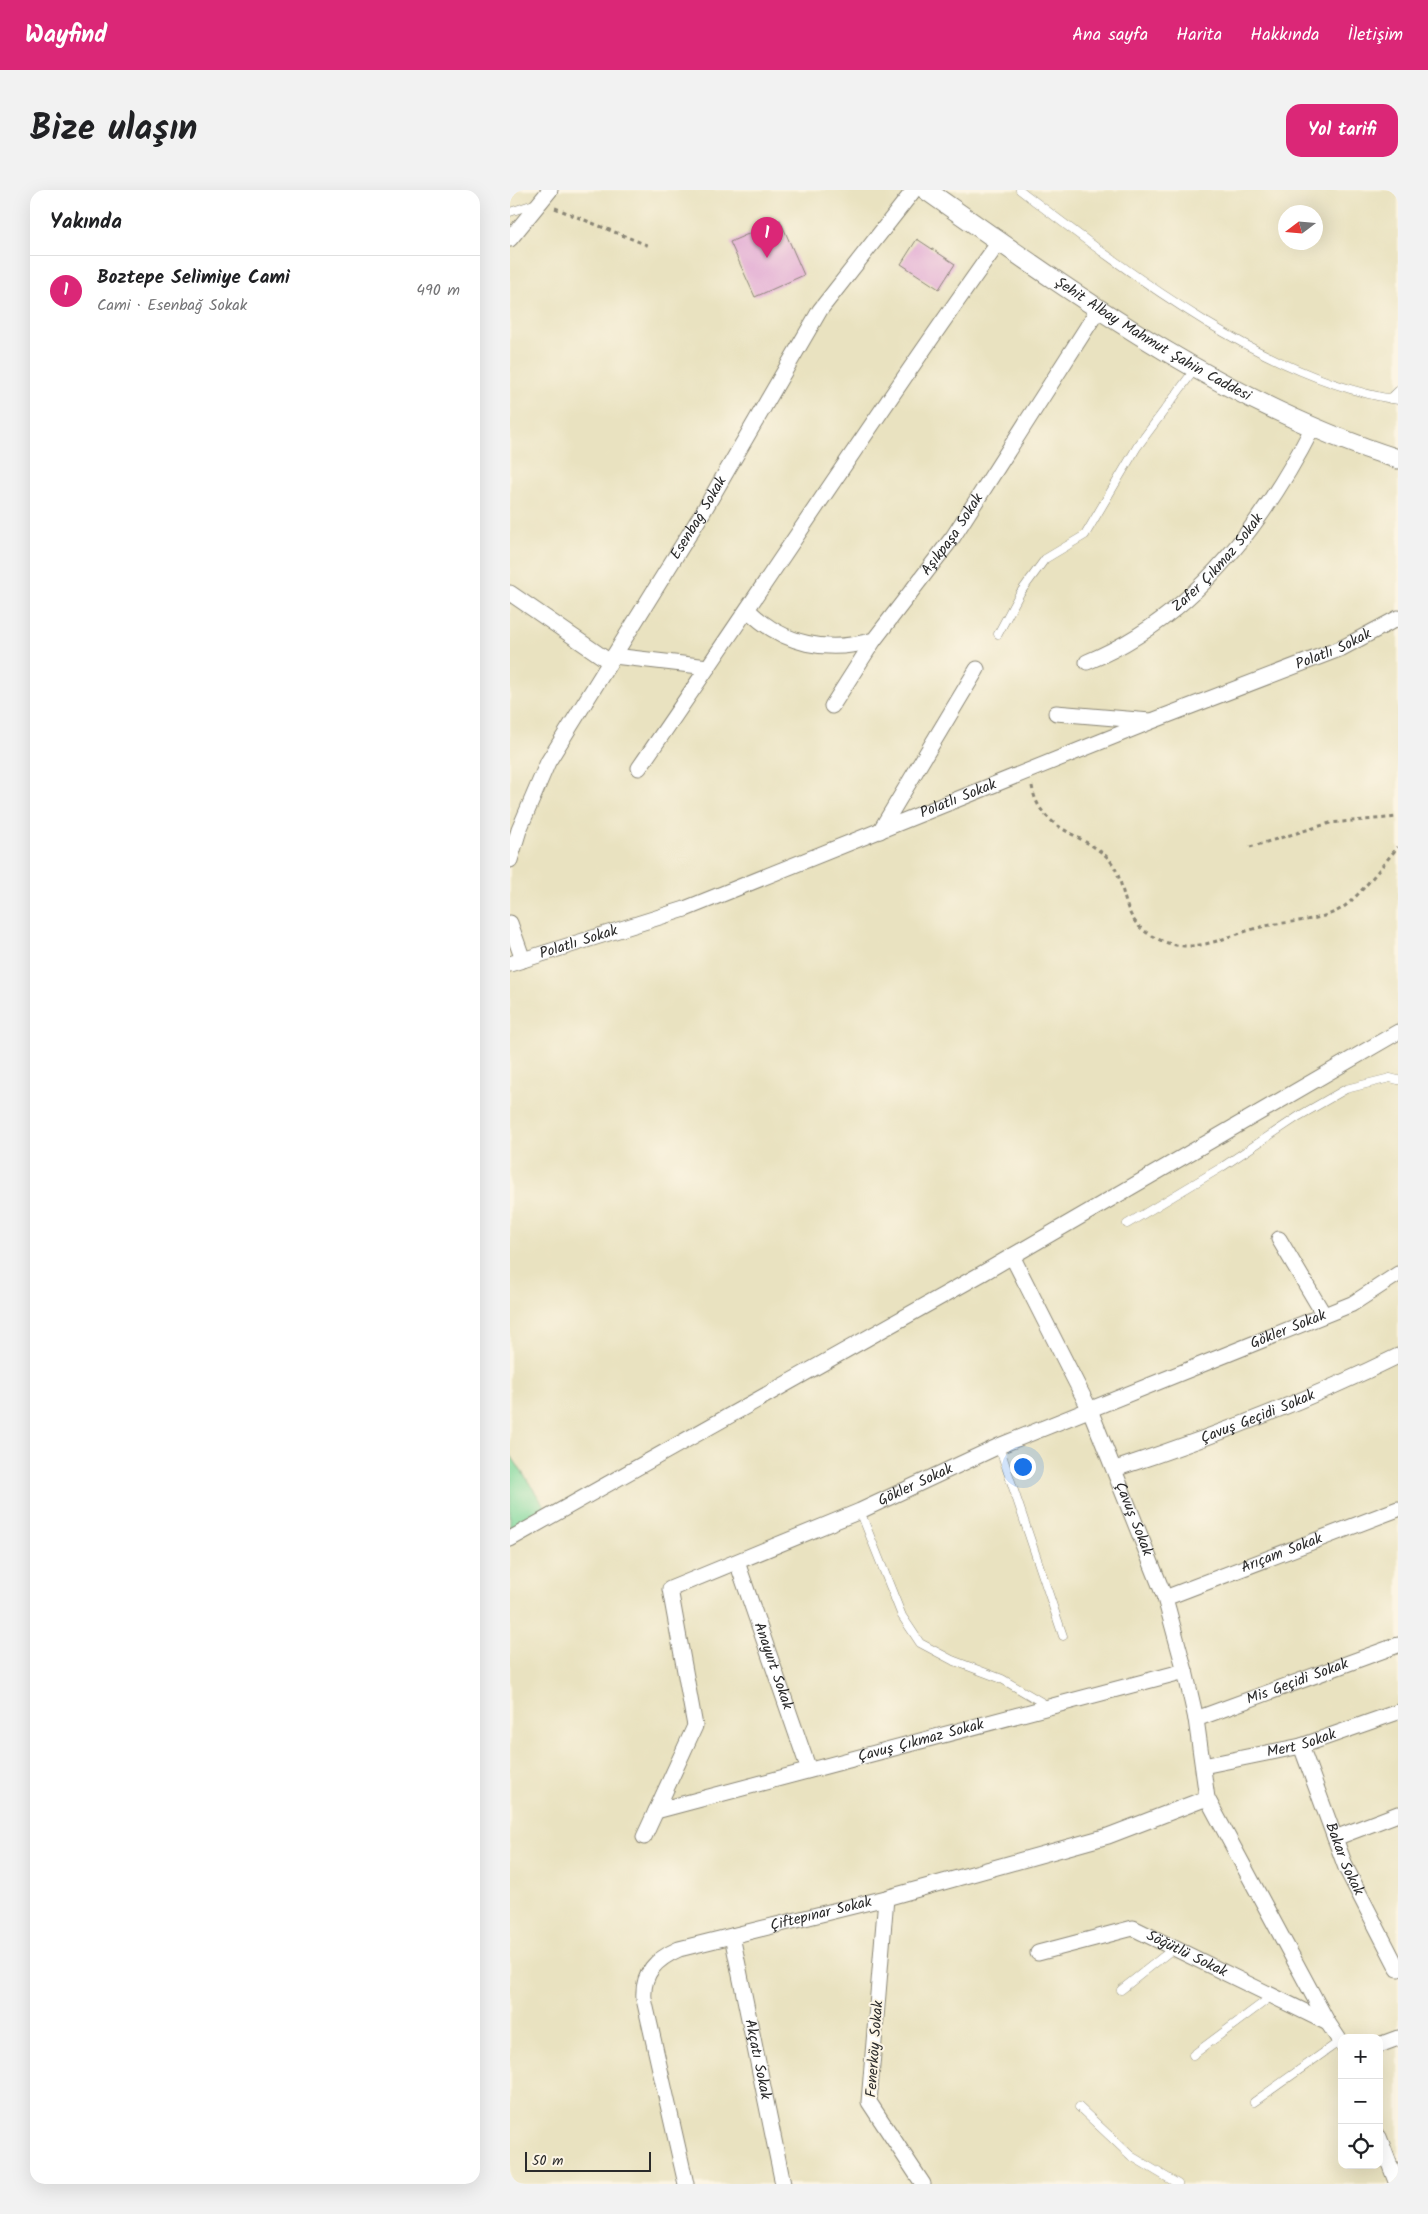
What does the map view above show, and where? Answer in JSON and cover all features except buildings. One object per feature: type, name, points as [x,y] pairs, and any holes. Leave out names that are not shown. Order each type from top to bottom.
[{"type":"street","points":[[510,239],[550,190]]},
{"type":"street","name":"Esenbağ Sokak","points":[[510,860],[519,830],[548,762],[703,512],[820,310],[914,190]]},
{"type":"street","name":"Şehit Albay Mahmut Şahin Caddesi","points":[[926,190],[1098,310],[1195,368],[1313,427],[1398,459]]},
{"type":"street","points":[[639,768],[748,610],[861,438],[999,242]]},
{"type":"street","name":"Aşıkpaşa Sokak","points":[[832,706],[874,640],[953,537],[1098,310]]},
{"type":"street","name":"Zafer Çıkmaz Sokak","points":[[1087,662],[1125,645],[1143,634],[1192,594],[1259,517],[1284,481],[1313,427]]},
{"type":"street","points":[[510,593],[612,659],[708,668]]},
{"type":"street","points":[[748,610],[771,630],[799,643],[839,647],[874,640]]},
{"type":"street","name":"Polatlı Sokak","points":[[516,962],[685,909],[1032,771],[1152,721],[1342,648],[1368,636],[1398,618]]},
{"type":"street","points":[[880,831],[977,669]]},
{"type":"street","points":[[1056,713],[1152,721]]},
{"type":"street","points":[[510,923],[516,962]]},
{"type":"street","points":[[510,1539],[1012,1256],[1398,1032]]},
{"type":"street","points":[[1279,1239],[1324,1316]]},
{"type":"street","name":"Çavuş Sokak","points":[[1012,1256],[1090,1410],[1165,1598],[1186,1671],[1204,1766],[1208,1798]]},
{"type":"street","name":"Gökler Sokak","points":[[644,1837],[695,1726],[670,1589],[860,1511],[999,1446],[1352,1304],[1398,1274]]},
{"type":"street","name":"Çavuş Geçidi Sokak","points":[[1115,1470],[1291,1405],[1398,1356]]},
{"type":"street","name":"Arıçam Sokak","points":[[1165,1598],[1398,1509]]},
{"type":"street","name":"Anayurt Sokak","points":[[737,1562],[809,1770]]},
{"type":"street","name":"Mis Geçidi Sokak","points":[[1196,1720],[1398,1645]]},
{"type":"street","name":"Çavuş Çıkmaz Sokak","points":[[656,1811],[1186,1671]]},
{"type":"street","name":"Mert Sokak","points":[[1204,1766],[1301,1746],[1398,1712]]},
{"type":"street","name":"Bakar Sokak","points":[[1301,1746],[1346,1868],[1398,1969]]},
{"type":"street","name":"Çiftepınar Sokak","points":[[684,2177],[644,1999],[644,1984],[649,1970],[666,1954],[679,1949],[886,1898],[1108,1836],[1208,1798]]},
{"type":"street","name":"Söğütlü Sokak","points":[[1208,1798],[1328,2024],[1338,2038]]},
{"type":"street","points":[[1335,1838],[1398,1814]]},
{"type":"street","name":"Fenerköy Sokak","points":[[886,1898],[869,2102],[923,2184]]},
{"type":"street","name":"Söğütlü Sokak","points":[[1038,1953],[1133,1928],[1328,2024]]},
{"type":"street","name":"Akçatı Sokak","points":[[732,1936],[783,2184]]},
{"type":"street","points":[[1383,2044],[1398,2038]]},
{"type":"street","points":[[1383,2148],[1396,2184]]},
{"type":"street","points":[[676,2184],[684,2177]]},
{"type":"lane","points":[[1020,190],[1132,273],[1234,337],[1342,387],[1394,400],[1398,391]]},
{"type":"lane","points":[[510,212],[540,202]]},
{"type":"lane","points":[[998,634],[1020,593],[1045,559],[1085,535],[1133,453],[1195,368]]},
{"type":"lane","points":[[1127,1224],[1222,1167],[1299,1116],[1346,1089],[1390,1078],[1398,1080]]},
{"type":"lane","points":[[999,1446],[1063,1636]]},
{"type":"lane","points":[[860,1511],[902,1616],[920,1643],[952,1660],[1002,1679],[1050,1707]]},
{"type":"lane","points":[[1121,1990],[1174,1948]]},
{"type":"lane","points":[[1193,2055],[1272,1996]]},
{"type":"lane","points":[[1254,2102],[1338,2044]]},
{"type":"lane","points":[[1079,2107],[1131,2156],[1178,2184]]},
{"type":"path","points":[[540,202],[649,246]]},
{"type":"path","points":[[1032,771],[1033,794],[1043,813],[1074,837],[1106,856],[1115,869],[1126,906],[1135,922],[1149,934],[1173,945],[1190,946],[1213,942],[1261,927],[1311,919],[1331,913],[1345,905],[1398,846]]},
{"type":"path","points":[[1250,847],[1330,823],[1398,817]]},
{"type":"green space","points":[[510,1454],[551,1516],[510,1540]]},
{"type":"place","name":"Boztepe Selimiye Cami","points":[[767,258]]}]
